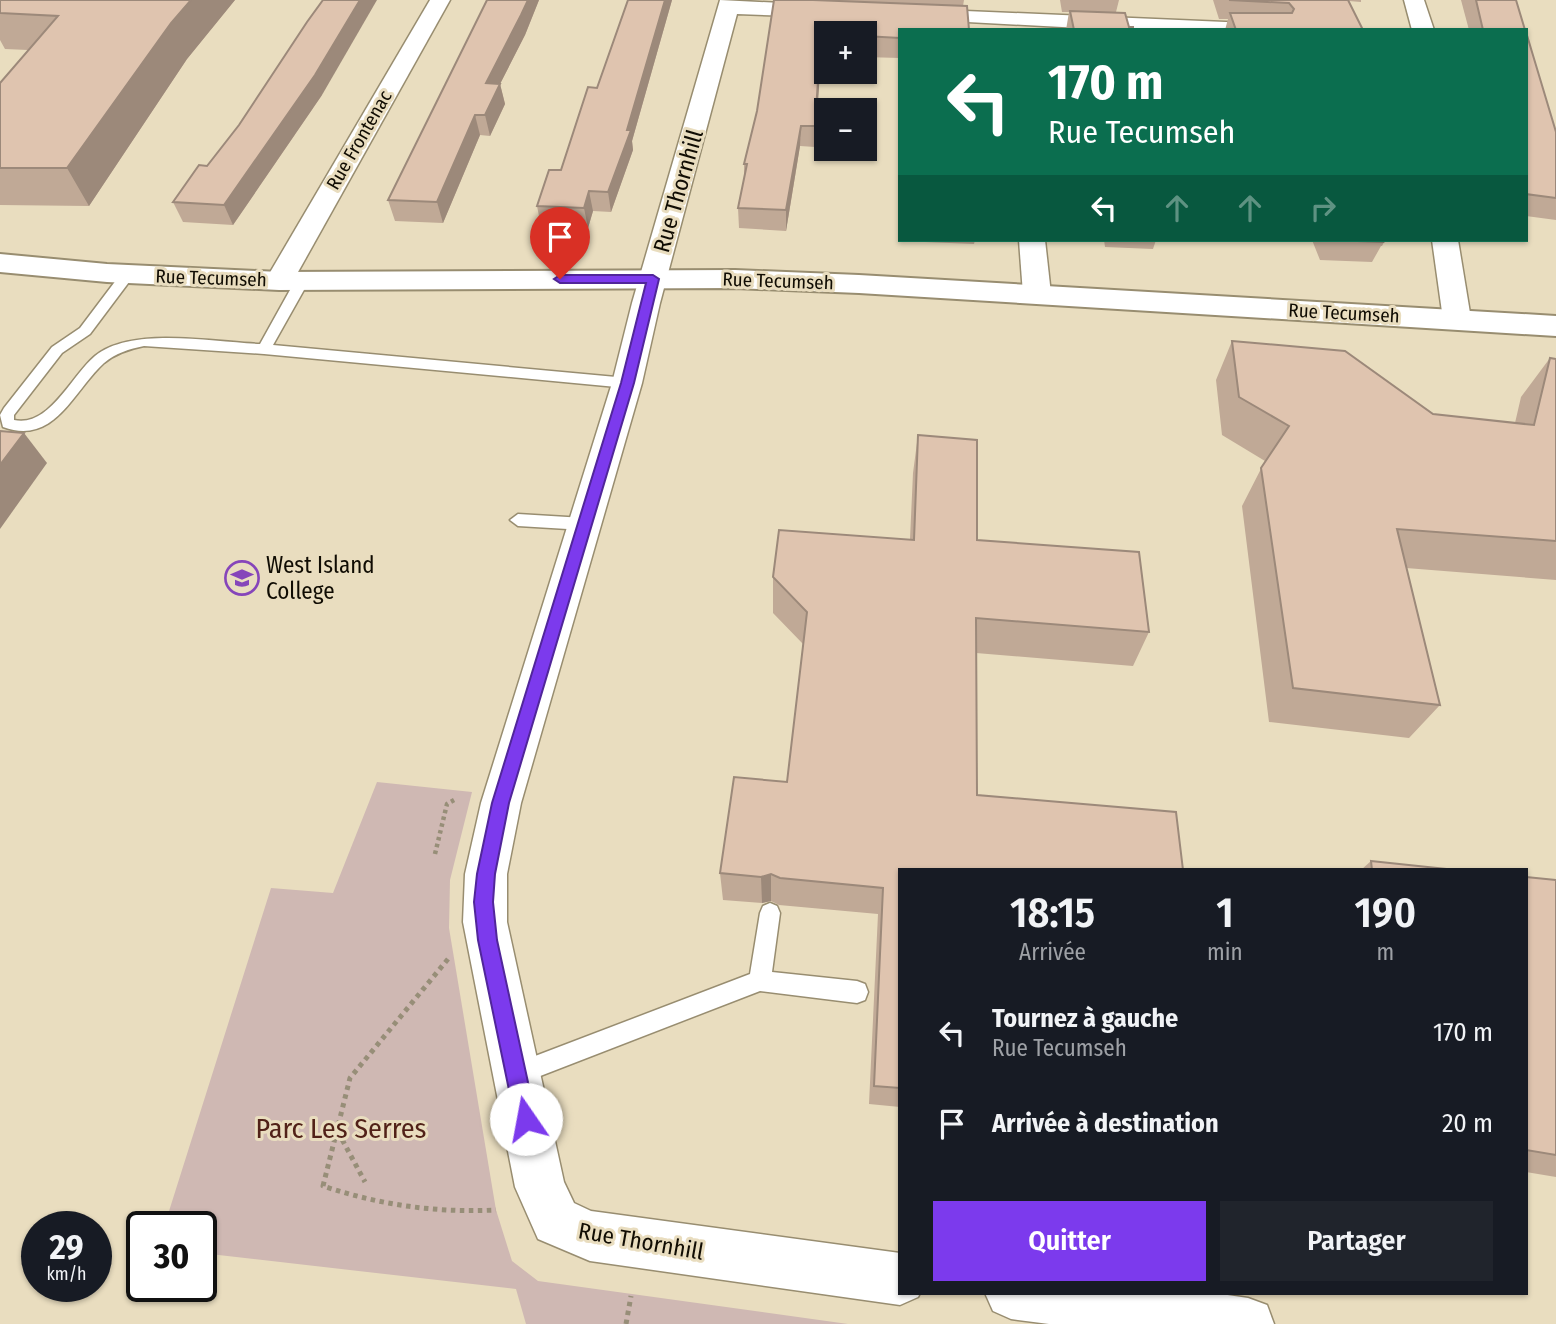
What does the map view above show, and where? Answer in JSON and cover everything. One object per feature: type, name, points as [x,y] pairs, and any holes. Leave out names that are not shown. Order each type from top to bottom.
[{"type":"street","name":"Rue Frontenac","points":[[290,281],[440,0]]},
{"type":"street","points":[[1159,0],[1166,25]]},
{"type":"street","points":[[1414,0],[1422,28]]},
{"type":"street","points":[[729,4],[845,12]]},
{"type":"street","name":"Rue Thornhill","points":[[729,4],[627,383],[501,803],[486,874],[484,902],[488,940],[540,1187],[556,1221],[573,1231],[590,1236],[659,1248],[898,1279]]},
{"type":"street","points":[[900,14],[1022,25],[1231,28]]},
{"type":"street","points":[[1032,242],[1037,295]]},
{"type":"street","points":[[1445,242],[1457,319]]},
{"type":"street","name":"Rue Tecumseh","points":[[0,263],[128,274],[290,281],[653,279],[827,282],[1556,327]]},
{"type":"street","points":[[1042,1295],[1136,1301],[1248,1324]]},
{"type":"lane","points":[[128,274],[85,331],[57,350],[9,412],[6,417],[8,423],[24,426],[50,416],[100,359],[121,346],[144,342],[264,349],[627,383]]},
{"type":"lane","points":[[264,349],[290,281]]},
{"type":"lane","points":[[518,520],[584,524]]},
{"type":"lane","points":[[760,981],[770,913]]},
{"type":"lane","points":[[516,1074],[760,981],[857,992]]},
{"type":"path","points":[[435,854],[447,804],[456,801],[459,791]]},
{"type":"path","points":[[453,953],[350,1079],[323,1186],[354,1197],[416,1209],[496,1210]]},
{"type":"path","points":[[338,1131],[365,1181]]},
{"type":"path","points":[[626,1324],[631,1297]]},
{"type":"green space","name":"Parc Les Serres","points":[[377,782],[472,792],[450,880],[449,928],[496,1210],[512,1261],[538,1281],[848,1324],[526,1324],[516,1289],[217,1255],[217,1211],[169,1211],[271,888],[333,893]]},
{"type":"building","points":[[0,0],[191,0],[171,23],[67,168],[0,168],[0,83],[58,16],[0,13]]},
{"type":"building","points":[[323,0],[360,0],[315,75],[224,205],[173,202],[199,165],[207,166],[239,125]]},
{"type":"building","points":[[487,0],[528,0],[486,83],[500,84],[485,115],[475,115],[437,202],[388,200]]},
{"type":"building","points":[[628,0],[665,0],[627,130],[631,130],[608,192],[589,191],[584,208],[537,206],[549,170],[561,170],[588,87],[597,88]]},
{"type":"building","points":[[774,0],[967,6],[969,28],[898,28],[898,38],[877,37],[877,21],[814,21],[814,84],[818,84],[817,98],[814,98],[814,126],[801,126],[786,210],[738,208],[747,164],[744,164],[757,111]]},
{"type":"building","points":[[1229,0],[1348,0],[1362,28],[1235,28],[1230,13],[1292,13],[1294,9],[1289,3]]},
{"type":"building","points":[[1476,0],[1516,0],[1524,28],[1483,28]]},
{"type":"building","points":[[1070,11],[1125,13],[1129,27],[1133,27],[1133,28],[1074,28]]},
{"type":"building","points":[[1528,39],[1556,132],[1556,198],[1528,194]]},
{"type":"building","points":[[1232,341],[1345,351],[1433,414],[1534,425],[1550,358],[1556,359],[1556,541],[1397,529],[1440,705],[1293,688],[1261,468],[1289,426],[1239,397]]},
{"type":"building","points":[[0,431],[24,433],[0,465]]},
{"type":"building","points":[[918,435],[977,440],[977,540],[1139,552],[1149,632],[976,618],[977,795],[1176,812],[1183,868],[898,868],[898,1088],[874,1086],[883,888],[780,878],[771,874],[761,877],[720,873],[734,777],[787,782],[807,612],[773,577],[779,530],[914,540]]},
{"type":"building","points":[[1371,861],[1437,868],[1372,868]]},
{"type":"building","points":[[1528,877],[1556,880],[1556,1155],[1528,1150]]},
{"type":"place","name":"West Island College","points":[[242,578]]},
{"type":"route","points":[[526,1119],[488,940],[484,902],[486,874],[501,803],[627,383],[653,279],[560,279]]}]
